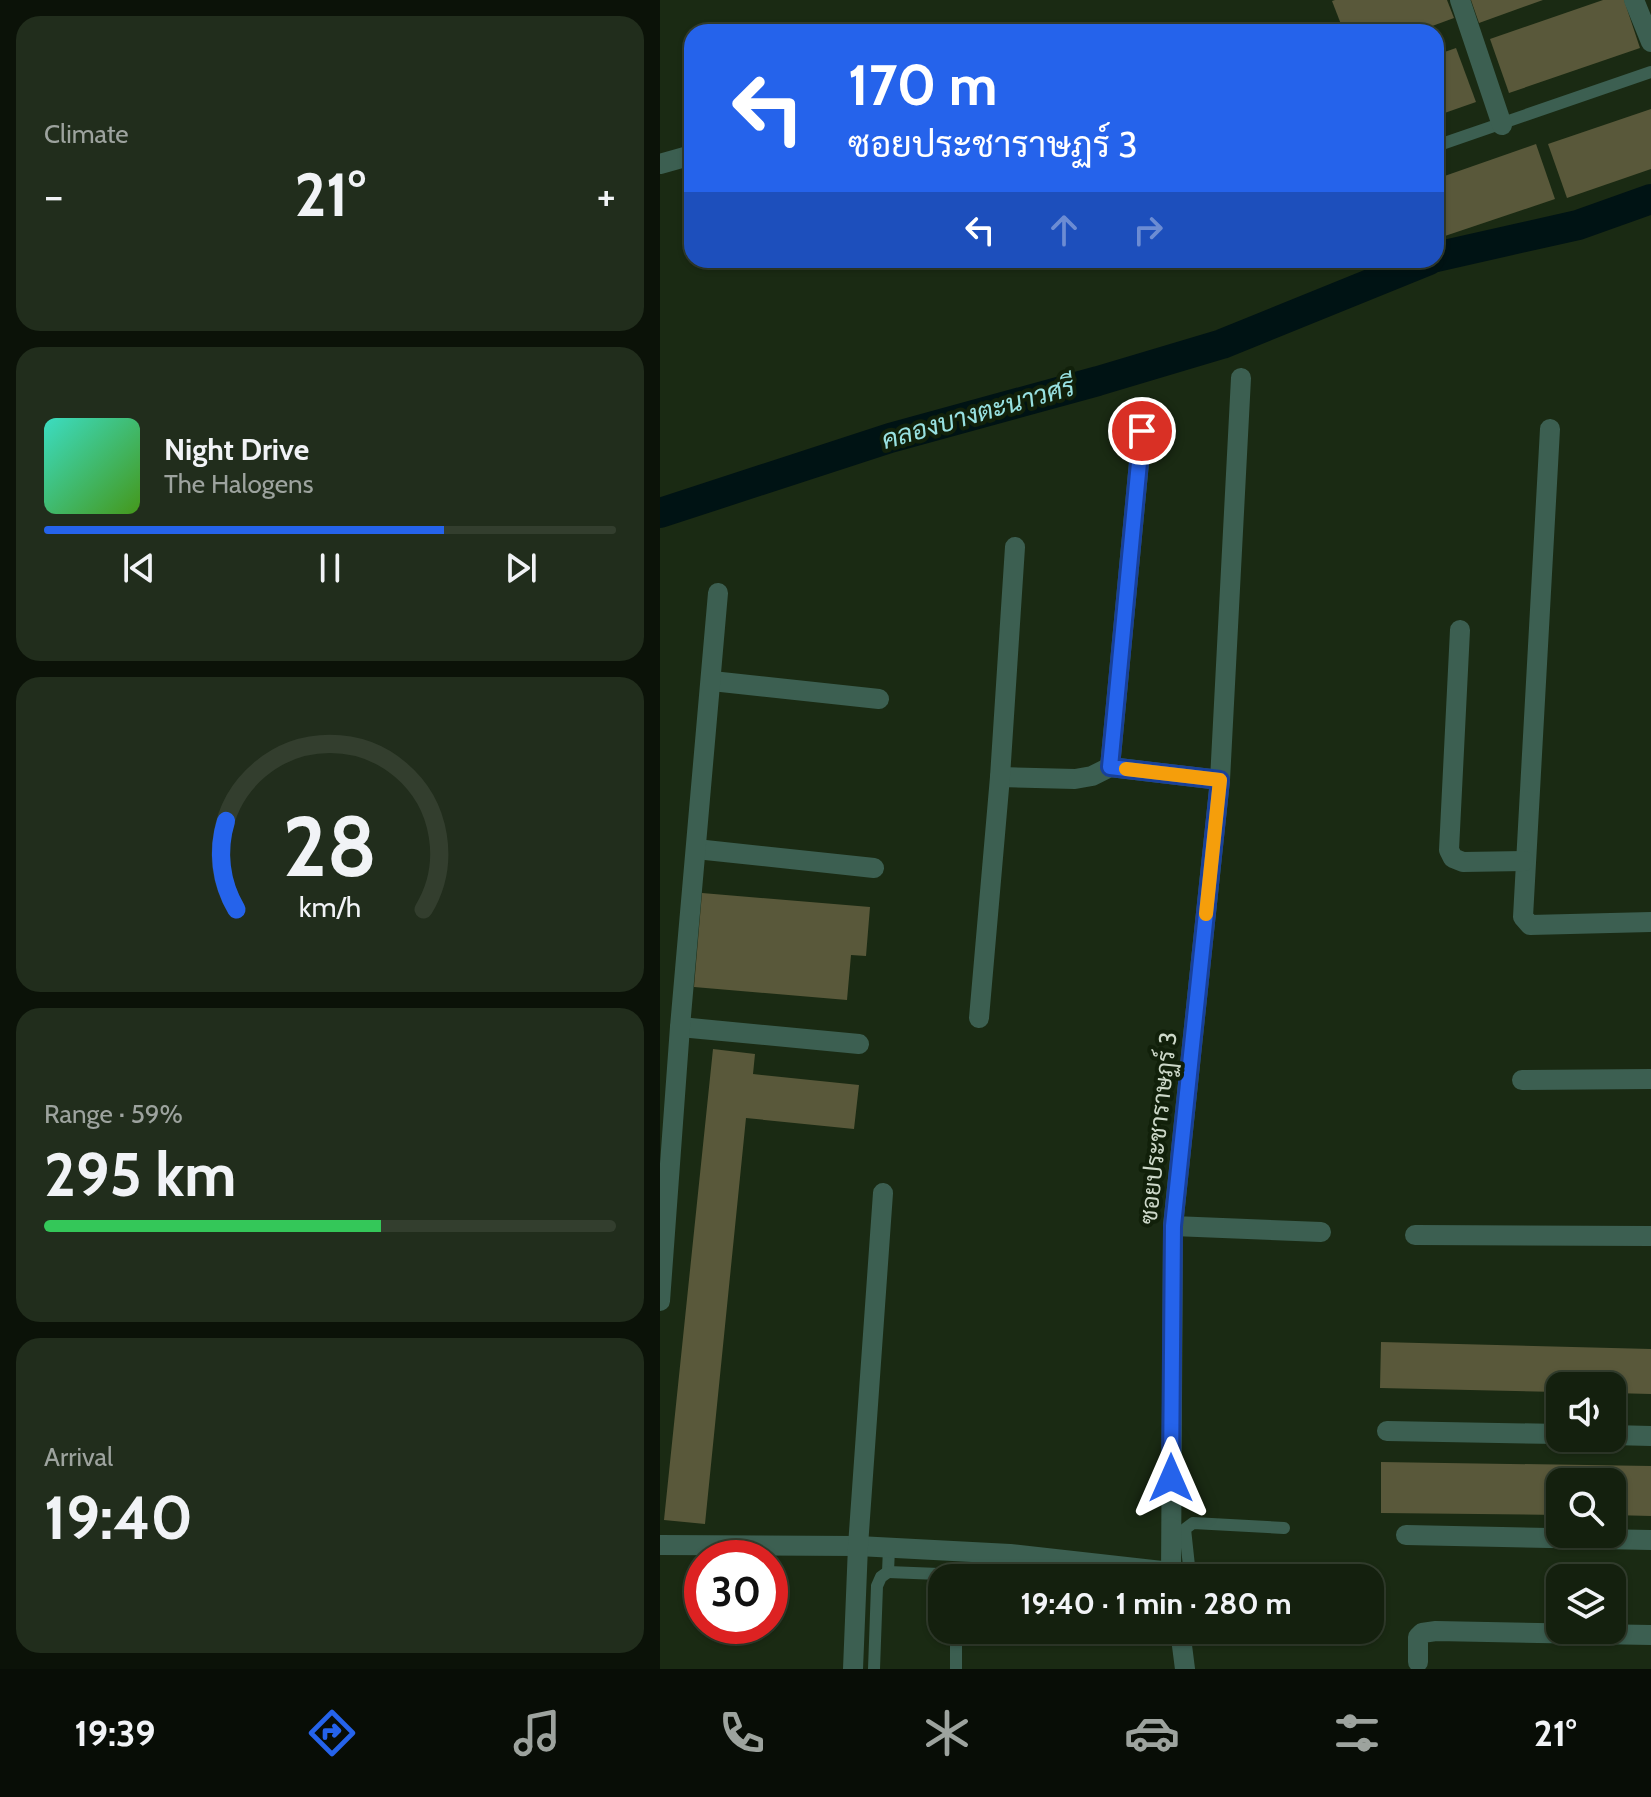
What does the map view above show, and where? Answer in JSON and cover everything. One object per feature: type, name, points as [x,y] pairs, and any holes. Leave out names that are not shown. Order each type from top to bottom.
[{"type":"street","points":[[1460,0],[1502,125]]},
{"type":"street","points":[[1634,0],[1651,42]]},
{"type":"street","points":[[660,164],[684,157]]},
{"type":"street","name":"ซอยประชาราษฏร์ 3","points":[[1180,1564],[1173,1226],[1220,780],[1241,378]]},
{"type":"street","points":[[1550,429],[1522,913],[1526,923],[1651,922]]},
{"type":"street","points":[[1110,767],[1142,431]]},
{"type":"street","points":[[979,1018],[1000,777],[1015,547]]},
{"type":"street","points":[[660,1301],[680,1027],[718,593]]},
{"type":"street","points":[[1460,630],[1449,850],[1453,858],[1463,862],[1524,861]]},
{"type":"street","points":[[712,681],[879,699]]},
{"type":"street","points":[[1000,777],[1075,779],[1092,776],[1110,767],[1220,780]]},
{"type":"street","points":[[696,849],[874,868]]},
{"type":"street","points":[[680,1027],[859,1044]]},
{"type":"street","points":[[1522,1080],[1651,1079]]},
{"type":"street","points":[[853,1669],[858,1546],[883,1193]]},
{"type":"street","points":[[1173,1226],[1321,1232]]},
{"type":"street","points":[[1415,1235],[1651,1236]]},
{"type":"street","points":[[1387,1431],[1546,1434]]},
{"type":"street","points":[[1626,1435],[1651,1436]]},
{"type":"street","points":[[1406,1535],[1651,1540]]},
{"type":"street","points":[[660,1545],[858,1546],[1010,1554],[1095,1564]]},
{"type":"street","points":[[1418,1662],[1418,1637],[1422,1633],[1436,1631],[1651,1635]]},
{"type":"street","points":[[1182,1644],[1185,1669]]},
{"type":"lane","points":[[1444,143],[1651,72]]},
{"type":"lane","points":[[1181,1564],[1185,1529],[1193,1523],[1284,1528]]},
{"type":"lane","points":[[888,1572],[889,1548]]},
{"type":"lane","points":[[874,1669],[877,1586],[881,1577],[888,1572],[928,1574]]},
{"type":"lane","points":[[956,1644],[956,1669]]},
{"type":"building","points":[[1447,0],[1454,18],[1438,24],[1341,24],[1332,1]]},
{"type":"building","points":[[1471,0],[1543,0],[1479,23]]},
{"type":"building","points":[[1603,0],[1624,0],[1640,48],[1509,93],[1490,39]]},
{"type":"building","points":[[1456,48],[1476,102],[1444,113],[1444,52]]},
{"type":"building","points":[[1651,109],[1651,169],[1567,198],[1548,144]]},
{"type":"building","points":[[1536,144],[1555,199],[1444,236],[1444,176]]},
{"type":"building","points":[[702,893],[870,907],[866,956],[851,955],[847,1000],[694,987]]},
{"type":"building","points":[[713,1049],[755,1054],[753,1074],[859,1085],[854,1129],[746,1118],[705,1524],[664,1520]]},
{"type":"building","points":[[1381,1342],[1651,1349],[1651,1394],[1626,1393],[1626,1372],[1546,1372],[1546,1392],[1380,1388]]},
{"type":"building","points":[[1381,1462],[1651,1466],[1651,1516],[1626,1515],[1626,1468],[1546,1468],[1546,1515],[1381,1513]]},
{"type":"waterway","name":"คลองบางตะนาวศรี","points":[[1444,255],[1578,225],[1651,199]]},
{"type":"waterway","name":"คลองบางตะนาวศรี","points":[[660,513],[890,438],[1222,344],[1409,268]]},
{"type":"slow traffic","points":[[1126,769],[1220,780],[1206,914]]},
{"type":"route","points":[[1142,431],[1110,767],[1220,780],[1173,1226],[1171,1478]]}]
